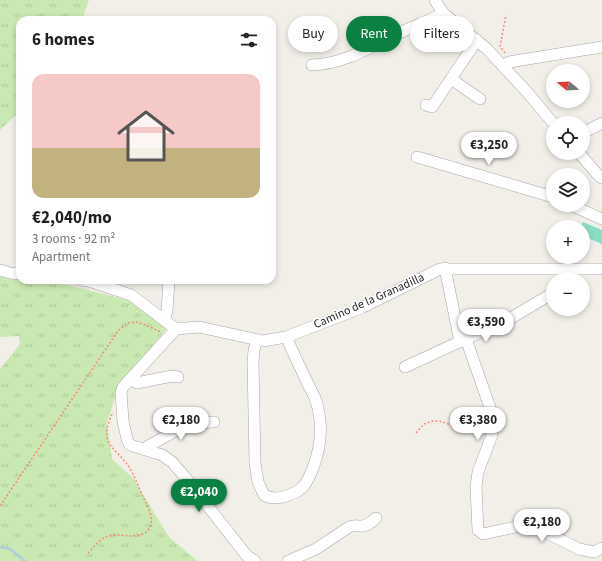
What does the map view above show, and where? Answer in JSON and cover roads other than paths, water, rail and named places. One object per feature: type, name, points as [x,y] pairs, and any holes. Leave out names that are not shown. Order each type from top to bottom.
[{"type":"street","points":[[435,0],[443,13],[477,40],[547,116]]},
{"type":"street","points":[[312,65],[324,65],[342,61],[368,50],[443,13]]},
{"type":"street","points":[[426,105],[432,107],[477,40]]},
{"type":"street","points":[[502,66],[509,62],[602,47]]},
{"type":"street","points":[[451,78],[480,99]]},
{"type":"street","points":[[590,129],[602,123]]},
{"type":"street","points":[[417,157],[546,195]]},
{"type":"street","points":[[585,160],[602,178]]},
{"type":"street","points":[[586,212],[602,219]]},
{"type":"street","points":[[444,268],[463,341],[494,419],[492,435],[478,472],[476,486],[478,530],[483,534],[529,524],[579,549],[594,552],[602,548]]},
{"type":"street","name":"Camino de la Granadilla","points":[[174,332],[199,327],[263,341],[286,337],[361,308],[444,268],[602,269]]},
{"type":"street","points":[[0,270],[16,274]]},
{"type":"street","points":[[98,284],[131,295],[164,320],[174,332],[130,379],[121,392],[123,421],[129,444],[162,455],[172,462],[247,556],[256,561]]},
{"type":"street","points":[[164,320],[167,311],[169,284]]},
{"type":"street","points":[[405,367],[511,318],[546,297]]},
{"type":"street","points":[[257,340],[253,362],[255,463],[258,482],[264,495],[274,499],[285,497],[298,491],[305,485],[320,446],[320,419],[316,401],[286,337]]},
{"type":"street","points":[[130,379],[137,383],[172,376],[178,377]]},
{"type":"street","points":[[143,449],[186,425],[214,422]]},
{"type":"street","points":[[288,561],[316,549],[353,525],[357,527],[365,526],[376,518]]},
{"type":"waterway","points":[[0,547],[10,549],[25,561]]}]
